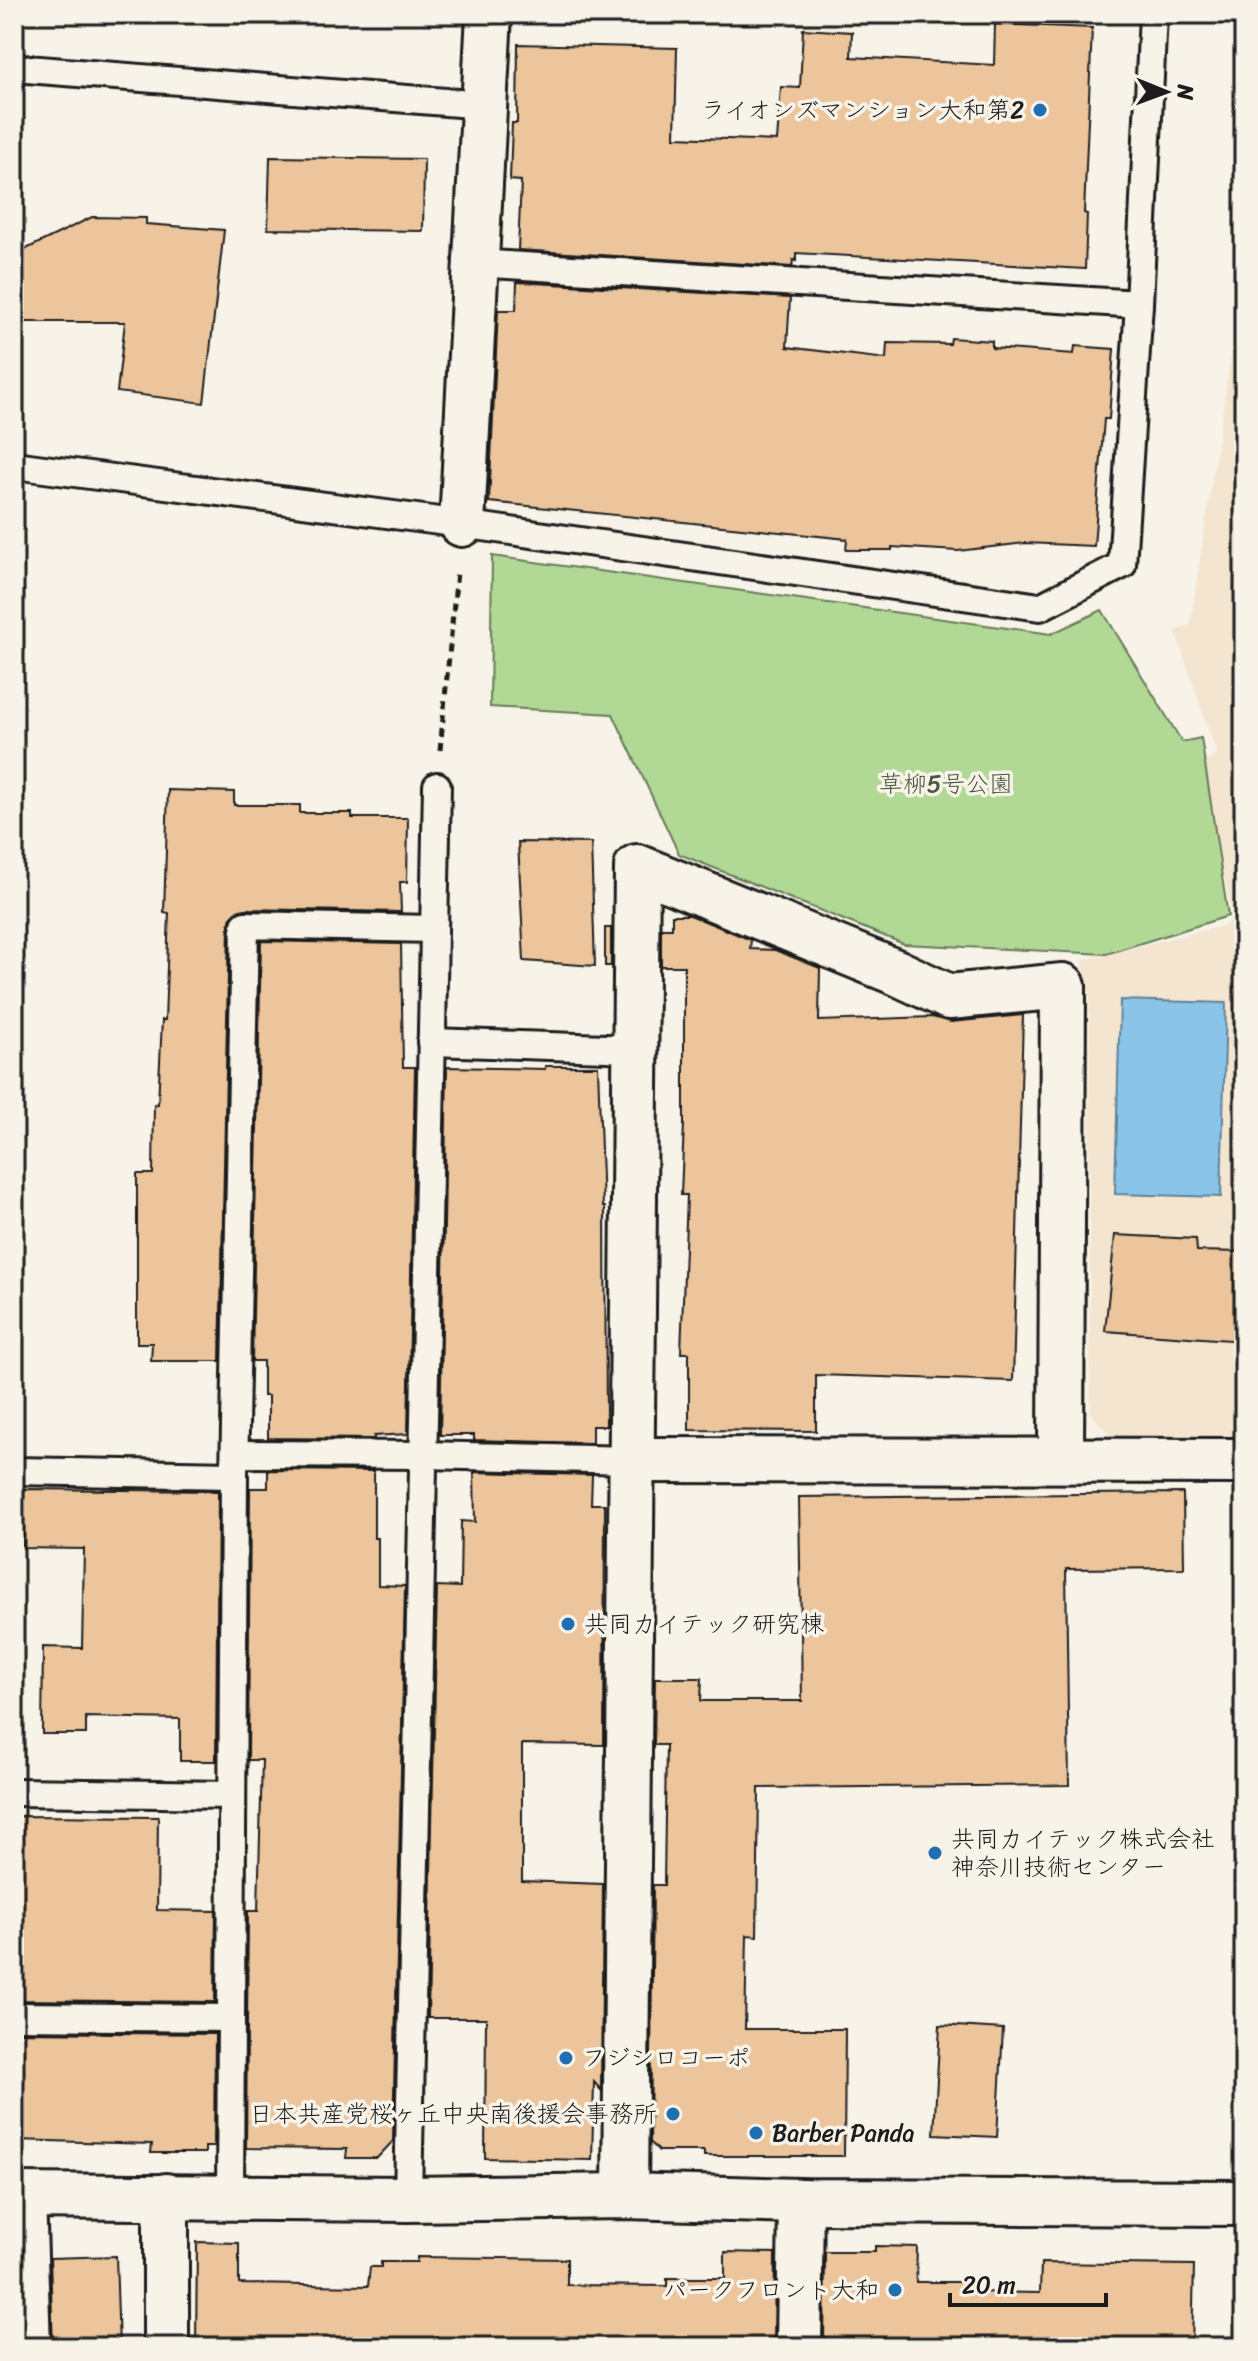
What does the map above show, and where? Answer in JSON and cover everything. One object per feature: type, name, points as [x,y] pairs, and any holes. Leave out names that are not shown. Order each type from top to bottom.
[{"type":"street","points":[[462,524],[489,14]]},
{"type":"street","points":[[625,2196],[637,867],[949,997],[1063,986],[1061,1460]]},
{"type":"street","points":[[631,1460],[1244,1461]]},
{"type":"street","points":[[28,2347],[19,2196],[408,2199],[625,2196],[801,2201],[1244,2203]]},
{"type":"street","points":[[166,2196],[166,2347]]},
{"type":"street","points":[[799,2347],[801,2201]]},
{"type":"lane","points":[[14,465],[462,524],[1040,607],[1122,565],[1153,14]]},
{"type":"lane","points":[[14,68],[484,105]]},
{"type":"lane","points":[[476,263],[1139,304]]},
{"type":"lane","points":[[408,2199],[437,786]]},
{"type":"lane","points":[[230,2198],[234,1465],[245,925],[434,929]]},
{"type":"lane","points":[[431,1042],[635,1049]]},
{"type":"lane","points":[[14,1471],[234,1465],[423,1455],[631,1460]]},
{"type":"lane","points":[[14,1792],[232,1795]]},
{"type":"lane","points":[[14,2016],[230,2018]]},
{"type":"path","points":[[437,786],[462,524]]},
{"type":"shaded area","points":[[1237,315],[1244,316],[1244,1437],[1112,1437],[1090,1413],[1089,989],[1082,960],[1226,925],[1232,916],[1203,765],[1217,754],[1175,631],[1190,625]]},
{"type":"green space","name":"草柳5号公園","points":[[492,556],[1051,634],[1102,610],[1182,742],[1201,738],[1228,916],[1106,954],[904,944],[679,854],[613,714],[490,707]]},
{"type":"water","points":[[1120,1000],[1226,1003],[1221,1197],[1115,1194]]},
{"type":"building","points":[[995,24],[1092,28],[1084,213],[1087,214],[1085,269],[796,253],[792,267],[518,250],[521,181],[510,180],[512,123],[517,123],[518,44],[677,48],[675,137],[777,141],[781,87],[800,88],[803,29],[852,32],[851,57],[994,65]]},
{"type":"building","points":[[270,157],[424,159],[423,231],[268,229]]},
{"type":"building","points":[[92,217],[146,218],[146,224],[224,230],[204,403],[117,392],[125,322],[14,322],[14,255]]},
{"type":"building","points":[[517,282],[790,298],[787,347],[886,359],[887,343],[950,344],[951,338],[992,341],[992,348],[1074,354],[1075,346],[1114,349],[1109,419],[1104,419],[1094,546],[1025,543],[958,551],[892,547],[892,550],[846,550],[847,539],[489,502],[498,310],[516,310]]},
{"type":"building","points":[[168,790],[234,792],[234,805],[300,805],[300,813],[352,813],[352,818],[408,818],[407,882],[400,882],[401,912],[245,909],[231,917],[220,1361],[151,1361],[152,1343],[137,1343],[137,1174],[153,1174],[154,1104],[158,1104],[162,1020],[165,1020],[169,913],[164,912]]},
{"type":"building","points":[[518,842],[591,843],[595,966],[524,961]]},
{"type":"building","points":[[672,915],[690,915],[751,940],[750,949],[775,950],[820,968],[819,1021],[932,1017],[951,1022],[1023,1015],[1013,1381],[816,1375],[816,1431],[689,1430],[689,1353],[681,1353],[687,1195],[681,1195],[684,966],[661,966],[661,928],[672,928]]},
{"type":"building","points":[[605,928],[611,928],[611,966],[605,966]]},
{"type":"building","points":[[261,941],[401,944],[403,1067],[415,1067],[408,1434],[374,1436],[374,1439],[268,1438],[268,1396],[263,1396],[263,1361],[252,1361]]},
{"type":"building","points":[[545,1066],[598,1066],[605,1207],[606,1426],[592,1426],[592,1443],[474,1440],[474,1435],[440,1435],[447,1067],[545,1069]]},
{"type":"building","points":[[1115,1235],[1196,1239],[1197,1251],[1244,1252],[1244,1341],[1105,1331]]},
{"type":"building","points":[[268,1470],[374,1471],[378,1585],[405,1586],[393,2141],[377,2158],[346,2158],[347,2149],[246,2148],[248,1911],[258,1911],[262,1760],[248,1760],[250,1488],[268,1488]]},
{"type":"building","points":[[474,1472],[592,1475],[591,1504],[605,1504],[604,1745],[522,1744],[522,1881],[603,1884],[601,2090],[594,2082],[592,2160],[485,2158],[486,2018],[428,2018],[437,1586],[460,1587],[461,1521],[475,1522]]},
{"type":"building","points":[[24,1489],[218,1491],[216,1761],[180,1761],[180,1719],[86,1717],[86,1734],[42,1734],[43,1647],[82,1648],[84,1549],[23,1548]]},
{"type":"building","points":[[1183,1493],[1184,1568],[1066,1569],[1069,1785],[759,1788],[757,1936],[747,1935],[745,2029],[845,2029],[844,2156],[704,2156],[704,2151],[659,2151],[650,2142],[653,1885],[664,1885],[666,1745],[654,1745],[655,1678],[702,1678],[701,1701],[802,1701],[799,1497]]},
{"type":"building","points":[[14,1816],[158,1817],[157,1910],[216,1911],[215,2002],[14,2000]]},
{"type":"building","points":[[940,2025],[1003,2029],[997,2137],[934,2134]]},
{"type":"building","points":[[14,2032],[215,2034],[214,2147],[205,2147],[205,2153],[151,2153],[152,2144],[14,2140]]},
{"type":"building","points":[[197,2242],[239,2243],[239,2284],[368,2286],[370,2267],[381,2267],[381,2262],[417,2262],[417,2257],[567,2259],[567,2285],[667,2286],[667,2278],[725,2278],[725,2252],[775,2253],[774,2347],[196,2347]]},
{"type":"building","points":[[875,2246],[917,2247],[916,2282],[962,2282],[962,2292],[1040,2293],[1041,2263],[1194,2265],[1192,2347],[824,2347],[825,2252],[875,2252]]},
{"type":"building","points":[[116,2256],[119,2347],[53,2347],[50,2258]]},
{"type":"place","name":"ライオンズマンション大和第2","points":[[1040,110]]},
{"type":"place","name":"共同カイテック研究棟","points":[[568,1624]]},
{"type":"place","name":"共同カイテック株式会社 神奈川技術センター","points":[[935,1853]]},
{"type":"place","name":"フジシロコーポ","points":[[566,2058]]},
{"type":"place","name":"日本共産党桜ヶ丘中央南後援会事務所","points":[[673,2114]]},
{"type":"place","name":"Barber Panda","points":[[756,2133]]},
{"type":"place","name":"パークフロント大和","points":[[895,2290]]}]
